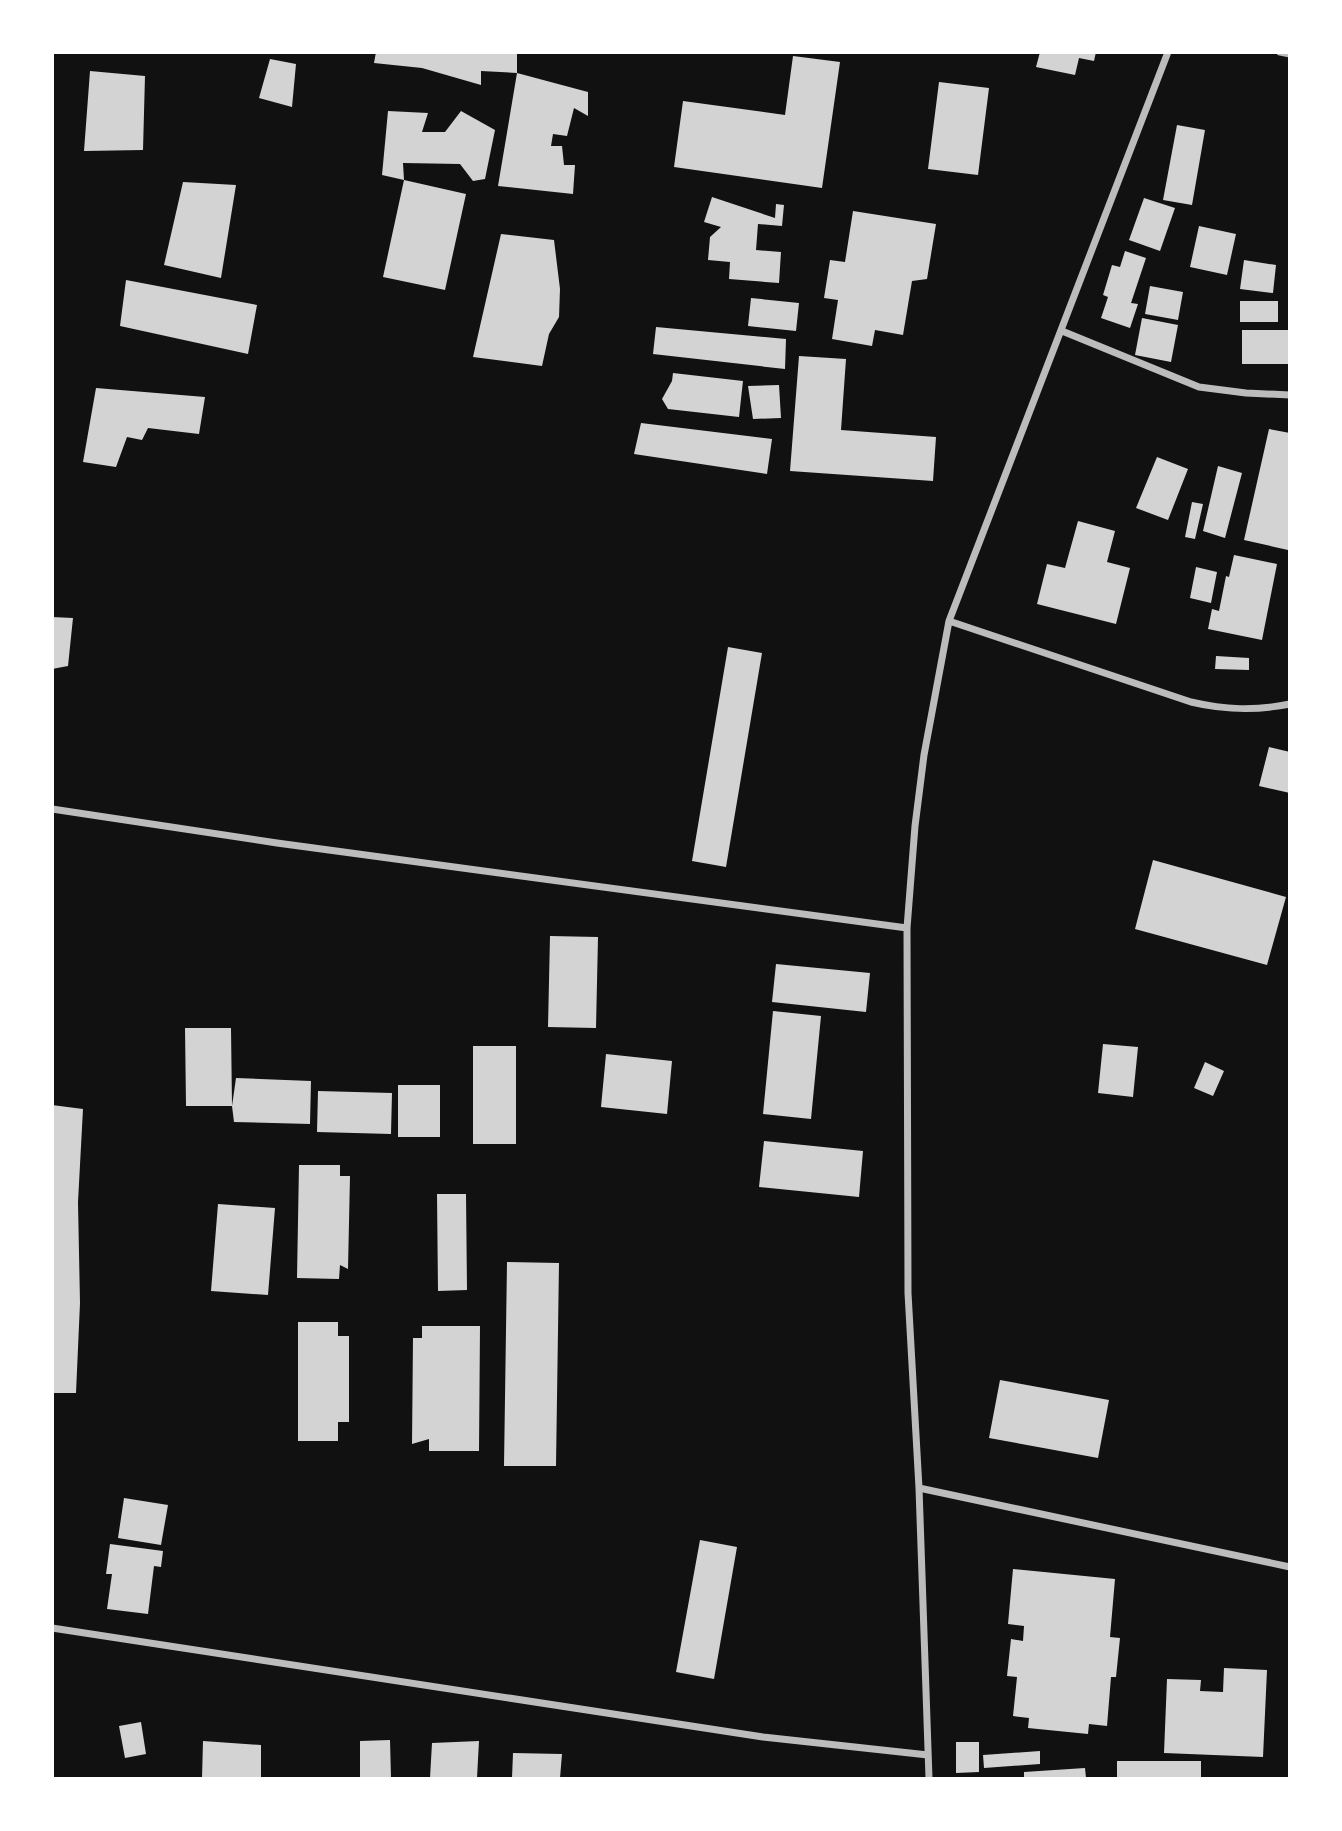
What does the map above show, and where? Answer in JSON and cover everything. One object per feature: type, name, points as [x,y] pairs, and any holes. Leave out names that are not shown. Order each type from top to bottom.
[{"type":"street","points":[[929,1779],[919,1488],[908,1293],[907,928],[924,755],[949,621],[1168,52]]},
{"type":"street","points":[[1280,52],[1290,54]]},
{"type":"street","points":[[1062,331],[1199,387],[1290,395]]},
{"type":"street","points":[[949,621],[1214,708],[1264,709],[1290,704]]},
{"type":"street","points":[[52,809],[277,843],[907,928]]},
{"type":"street","points":[[919,1488],[1290,1567]]},
{"type":"street","points":[[52,1628],[750,1735],[928,1755]]},
{"type":"building","points":[[376,52],[517,52],[517,73],[481,71],[481,85],[422,68],[374,63]]},
{"type":"building","points":[[1040,52],[1096,52],[1094,61],[1079,58],[1075,75],[1036,67]]},
{"type":"building","points":[[793,56],[840,62],[822,188],[674,167],[683,101],[785,115]]},
{"type":"building","points":[[270,59],[296,64],[292,107],[259,98]]},
{"type":"building","points":[[90,71],[145,76],[143,150],[84,151]]},
{"type":"building","points":[[517,73],[588,92],[588,116],[574,108],[567,136],[553,134],[551,146],[562,146],[564,165],[575,165],[573,194],[498,186]]},
{"type":"building","points":[[939,82],[989,88],[978,175],[928,169]]},
{"type":"building","points":[[388,111],[428,113],[422,132],[445,132],[461,111],[495,130],[485,179],[473,181],[460,164],[403,163],[404,180],[382,175]]},
{"type":"building","points":[[1177,125],[1205,130],[1192,205],[1163,200]]},
{"type":"building","points":[[404,180],[466,194],[445,290],[383,277]]},
{"type":"building","points":[[183,182],[236,185],[221,278],[164,265]]},
{"type":"building","points":[[712,197],[775,218],[776,204],[784,205],[782,226],[758,224],[756,250],[781,252],[779,283],[729,279],[730,262],[708,260],[710,237],[721,227],[704,222]]},
{"type":"building","points":[[1144,198],[1175,208],[1160,251],[1129,240]]},
{"type":"building","points":[[853,211],[936,224],[927,279],[912,281],[903,335],[875,330],[872,346],[832,339],[838,300],[824,298],[830,260],[845,262]]},
{"type":"building","points":[[1199,226],[1236,234],[1227,275],[1190,267]]},
{"type":"building","points":[[501,234],[554,240],[560,289],[559,317],[549,334],[542,366],[473,357]]},
{"type":"building","points":[[1125,251],[1146,258],[1131,303],[1138,304],[1130,328],[1101,318],[1108,297],[1103,295],[1112,265],[1120,267]]},
{"type":"building","points":[[1244,260],[1276,265],[1273,293],[1240,289]]},
{"type":"building","points":[[126,280],[257,305],[248,354],[120,326]]},
{"type":"building","points":[[1150,286],[1183,292],[1178,320],[1145,314]]},
{"type":"building","points":[[751,298],[799,303],[796,331],[748,326]]},
{"type":"building","points":[[1240,301],[1278,301],[1278,322],[1240,322]]},
{"type":"building","points":[[1142,318],[1178,325],[1171,362],[1135,355]]},
{"type":"building","points":[[656,327],[786,339],[785,369],[653,354]]},
{"type":"building","points":[[1242,330],[1290,330],[1290,364],[1242,364]]},
{"type":"building","points":[[799,356],[846,359],[841,430],[936,437],[933,481],[790,471]]},
{"type":"building","points":[[673,373],[743,381],[739,417],[668,409],[662,399],[672,381]]},
{"type":"building","points":[[779,385],[781,418],[753,419],[748,386]]},
{"type":"building","points":[[96,388],[205,397],[199,434],[148,428],[142,440],[127,437],[116,467],[83,462]]},
{"type":"building","points":[[641,423],[772,439],[767,474],[634,454]]},
{"type":"building","points":[[1269,429],[1290,433],[1288,550],[1244,540]]},
{"type":"building","points":[[1157,457],[1188,469],[1168,520],[1136,508]]},
{"type":"building","points":[[1218,466],[1242,473],[1225,538],[1203,531]]},
{"type":"building","points":[[1192,502],[1203,504],[1195,539],[1185,537]]},
{"type":"building","points":[[1078,521],[1115,531],[1107,562],[1130,568],[1116,624],[1037,604],[1047,564],[1065,568]]},
{"type":"building","points":[[1234,555],[1277,564],[1262,640],[1208,629],[1212,609],[1219,611],[1226,576],[1229,577]]},
{"type":"building","points":[[1196,567],[1217,572],[1211,603],[1190,598]]},
{"type":"building","points":[[52,617],[73,618],[68,666],[52,669]]},
{"type":"building","points":[[728,647],[762,653],[726,867],[692,861]]},
{"type":"building","points":[[1216,656],[1249,658],[1249,670],[1215,669]]},
{"type":"building","points":[[1269,747],[1290,752],[1290,793],[1259,786]]},
{"type":"building","points":[[1153,860],[1286,897],[1267,965],[1135,929]]},
{"type":"building","points":[[550,936],[598,937],[596,1028],[548,1027]]},
{"type":"building","points":[[776,964],[870,973],[866,1012],[772,1002]]},
{"type":"building","points":[[773,1011],[821,1016],[811,1119],[763,1114]]},
{"type":"building","points":[[185,1028],[231,1028],[232,1106],[186,1106]]},
{"type":"building","points":[[1103,1044],[1138,1047],[1133,1097],[1098,1093]]},
{"type":"building","points":[[473,1046],[516,1046],[516,1144],[473,1144]]},
{"type":"building","points":[[606,1054],[672,1061],[667,1114],[601,1107]]},
{"type":"building","points":[[1205,1062],[1224,1071],[1213,1096],[1194,1088]]},
{"type":"building","points":[[236,1078],[311,1081],[310,1124],[234,1122],[232,1106]]},
{"type":"building","points":[[398,1085],[440,1085],[440,1137],[398,1137]]},
{"type":"building","points":[[318,1091],[392,1093],[391,1134],[317,1132]]},
{"type":"building","points":[[52,1105],[83,1109],[78,1202],[80,1303],[76,1393],[52,1393]]},
{"type":"building","points":[[764,1141],[863,1151],[859,1197],[759,1187]]},
{"type":"building","points":[[299,1165],[340,1165],[340,1176],[350,1176],[348,1269],[340,1265],[339,1279],[297,1278]]},
{"type":"building","points":[[437,1194],[466,1194],[467,1290],[438,1291]]},
{"type":"building","points":[[218,1204],[275,1208],[268,1295],[211,1291]]},
{"type":"building","points":[[507,1262],[559,1263],[556,1466],[504,1466]]},
{"type":"building","points":[[298,1322],[338,1322],[338,1336],[349,1336],[349,1422],[338,1422],[338,1441],[298,1441]]},
{"type":"building","points":[[422,1326],[480,1326],[479,1451],[429,1451],[429,1439],[412,1444],[413,1338],[422,1338]]},
{"type":"building","points":[[1000,1380],[1109,1400],[1098,1458],[989,1438]]},
{"type":"building","points":[[124,1498],[168,1505],[161,1545],[118,1538]]},
{"type":"building","points":[[700,1540],[737,1547],[714,1679],[676,1672]]},
{"type":"building","points":[[110,1544],[163,1551],[161,1567],[154,1566],[148,1614],[107,1609],[112,1574],[106,1574]]},
{"type":"building","points":[[1013,1569],[1115,1579],[1110,1637],[1120,1638],[1116,1677],[1111,1677],[1107,1726],[1089,1724],[1088,1734],[1028,1728],[1029,1718],[1013,1716],[1017,1677],[1007,1676],[1011,1639],[1023,1641],[1024,1626],[1008,1624]]},
{"type":"building","points":[[1224,1668],[1267,1670],[1263,1757],[1164,1753],[1167,1679],[1201,1680],[1200,1691],[1223,1692]]},
{"type":"building","points":[[141,1722],[146,1754],[125,1758],[119,1726]]},
{"type":"building","points":[[390,1740],[391,1778],[360,1778],[360,1741]]},
{"type":"building","points":[[203,1741],[261,1745],[261,1778],[202,1778]]},
{"type":"building","points":[[479,1741],[477,1778],[430,1778],[432,1743]]},
{"type":"building","points":[[956,1742],[979,1742],[979,1772],[956,1773]]},
{"type":"building","points":[[1040,1751],[1040,1764],[984,1768],[983,1755]]},
{"type":"building","points":[[513,1753],[562,1754],[560,1778],[512,1778]]},
{"type":"building","points":[[1117,1761],[1201,1761],[1201,1778],[1117,1778]]},
{"type":"building","points":[[1085,1768],[1086,1778],[1024,1778],[1024,1772]]}]
